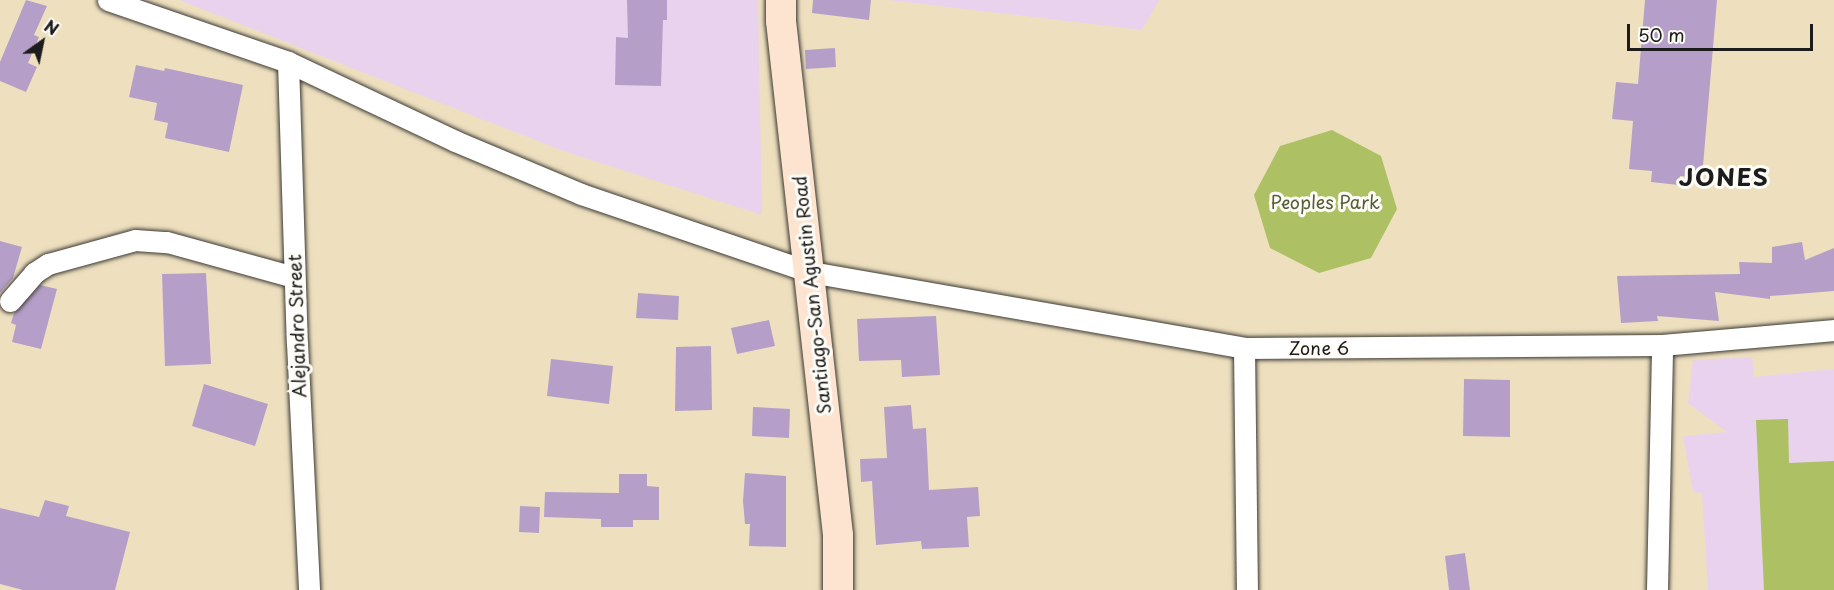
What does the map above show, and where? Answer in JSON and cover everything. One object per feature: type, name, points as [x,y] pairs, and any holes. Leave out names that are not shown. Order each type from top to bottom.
[{"type":"main road","name":"Santiago-San Agustin Road","points":[[781,0],[781,21],[838,535],[838,590]]},
{"type":"street","name":"Zone 6","points":[[108,0],[288,62],[455,141],[581,194],[810,272],[1244,348],[1662,345],[1834,330]]},
{"type":"street","name":"Alejandro Street","points":[[288,62],[294,276],[309,590]]},
{"type":"street","points":[[10,301],[34,273],[48,264],[135,240],[167,242],[294,276]]},
{"type":"street","points":[[1657,590],[1662,345]]},
{"type":"street","points":[[1244,348],[1247,590]]},
{"type":"shaded area","points":[[179,0],[758,0],[762,215],[563,151]]},
{"type":"shaded area","points":[[888,0],[1159,0],[1142,30]]},
{"type":"shaded area","points":[[1752,357],[1754,377],[1834,369],[1834,590],[1708,590],[1702,493],[1693,492],[1683,436],[1727,432],[1688,403],[1693,360]]},
{"type":"green space","name":"Peoples Park","points":[[1332,130],[1381,156],[1397,209],[1371,258],[1319,273],[1270,248],[1254,195],[1280,146]]},
{"type":"green space","points":[[1788,419],[1789,463],[1834,461],[1834,590],[1764,590],[1756,420]]},
{"type":"building","points":[[26,0],[47,6],[34,35],[39,37],[28,63],[37,67],[26,92],[0,81],[0,62]]},
{"type":"building","points":[[627,0],[667,0],[667,20],[663,20],[661,86],[615,85],[616,37],[628,38]]},
{"type":"building","points":[[813,0],[871,0],[869,20],[812,13]]},
{"type":"building","points":[[1645,0],[1717,0],[1702,178],[1680,176],[1679,185],[1651,182],[1652,171],[1629,169],[1633,121],[1612,119],[1616,82],[1638,84]]},
{"type":"building","points":[[835,48],[836,67],[806,69],[805,50]]},
{"type":"building","points":[[136,65],[164,71],[165,68],[243,85],[229,152],[165,138],[168,123],[154,120],[157,103],[129,97]]},
{"type":"building","points":[[0,241],[22,247],[13,278],[0,293]]},
{"type":"building","points":[[1802,242],[1805,260],[1834,248],[1834,291],[1770,296],[1770,299],[1715,292],[1719,321],[1657,316],[1658,321],[1621,323],[1617,276],[1740,274],[1739,262],[1772,263],[1772,247]]},
{"type":"building","points":[[206,273],[211,364],[165,366],[162,274]]},
{"type":"building","points":[[40,285],[57,289],[41,349],[12,342],[16,325],[11,323],[14,313]]},
{"type":"building","points":[[638,293],[679,296],[678,320],[636,318]]},
{"type":"building","points":[[936,316],[940,375],[902,377],[901,360],[859,361],[857,319]]},
{"type":"building","points":[[769,320],[775,346],[737,354],[731,328]]},
{"type":"building","points":[[711,346],[712,410],[675,411],[676,347]]},
{"type":"building","points":[[551,359],[613,366],[609,404],[547,396]]},
{"type":"building","points":[[1464,379],[1510,380],[1510,437],[1463,436]]},
{"type":"building","points":[[204,384],[268,404],[255,446],[192,426]]},
{"type":"building","points":[[911,405],[913,429],[926,428],[929,490],[978,487],[980,516],[967,517],[969,547],[922,549],[921,541],[876,545],[872,481],[861,482],[860,459],[887,458],[884,407]]},
{"type":"building","points":[[753,407],[790,409],[789,438],[752,436]]},
{"type":"building","points":[[745,473],[786,476],[786,547],[749,546],[750,524],[745,524],[743,501]]},
{"type":"building","points":[[619,474],[647,474],[647,486],[659,487],[659,520],[633,520],[633,527],[601,527],[601,519],[544,517],[545,492],[619,493]]},
{"type":"building","points":[[45,500],[69,506],[66,516],[130,532],[115,590],[23,590],[0,584],[0,508],[39,517]]},
{"type":"building","points":[[520,506],[540,507],[539,533],[519,532]]},
{"type":"building","points":[[1465,553],[1470,590],[1449,590],[1445,556]]},
{"type":"district","name":"JONES","points":[[1724,177]]}]
